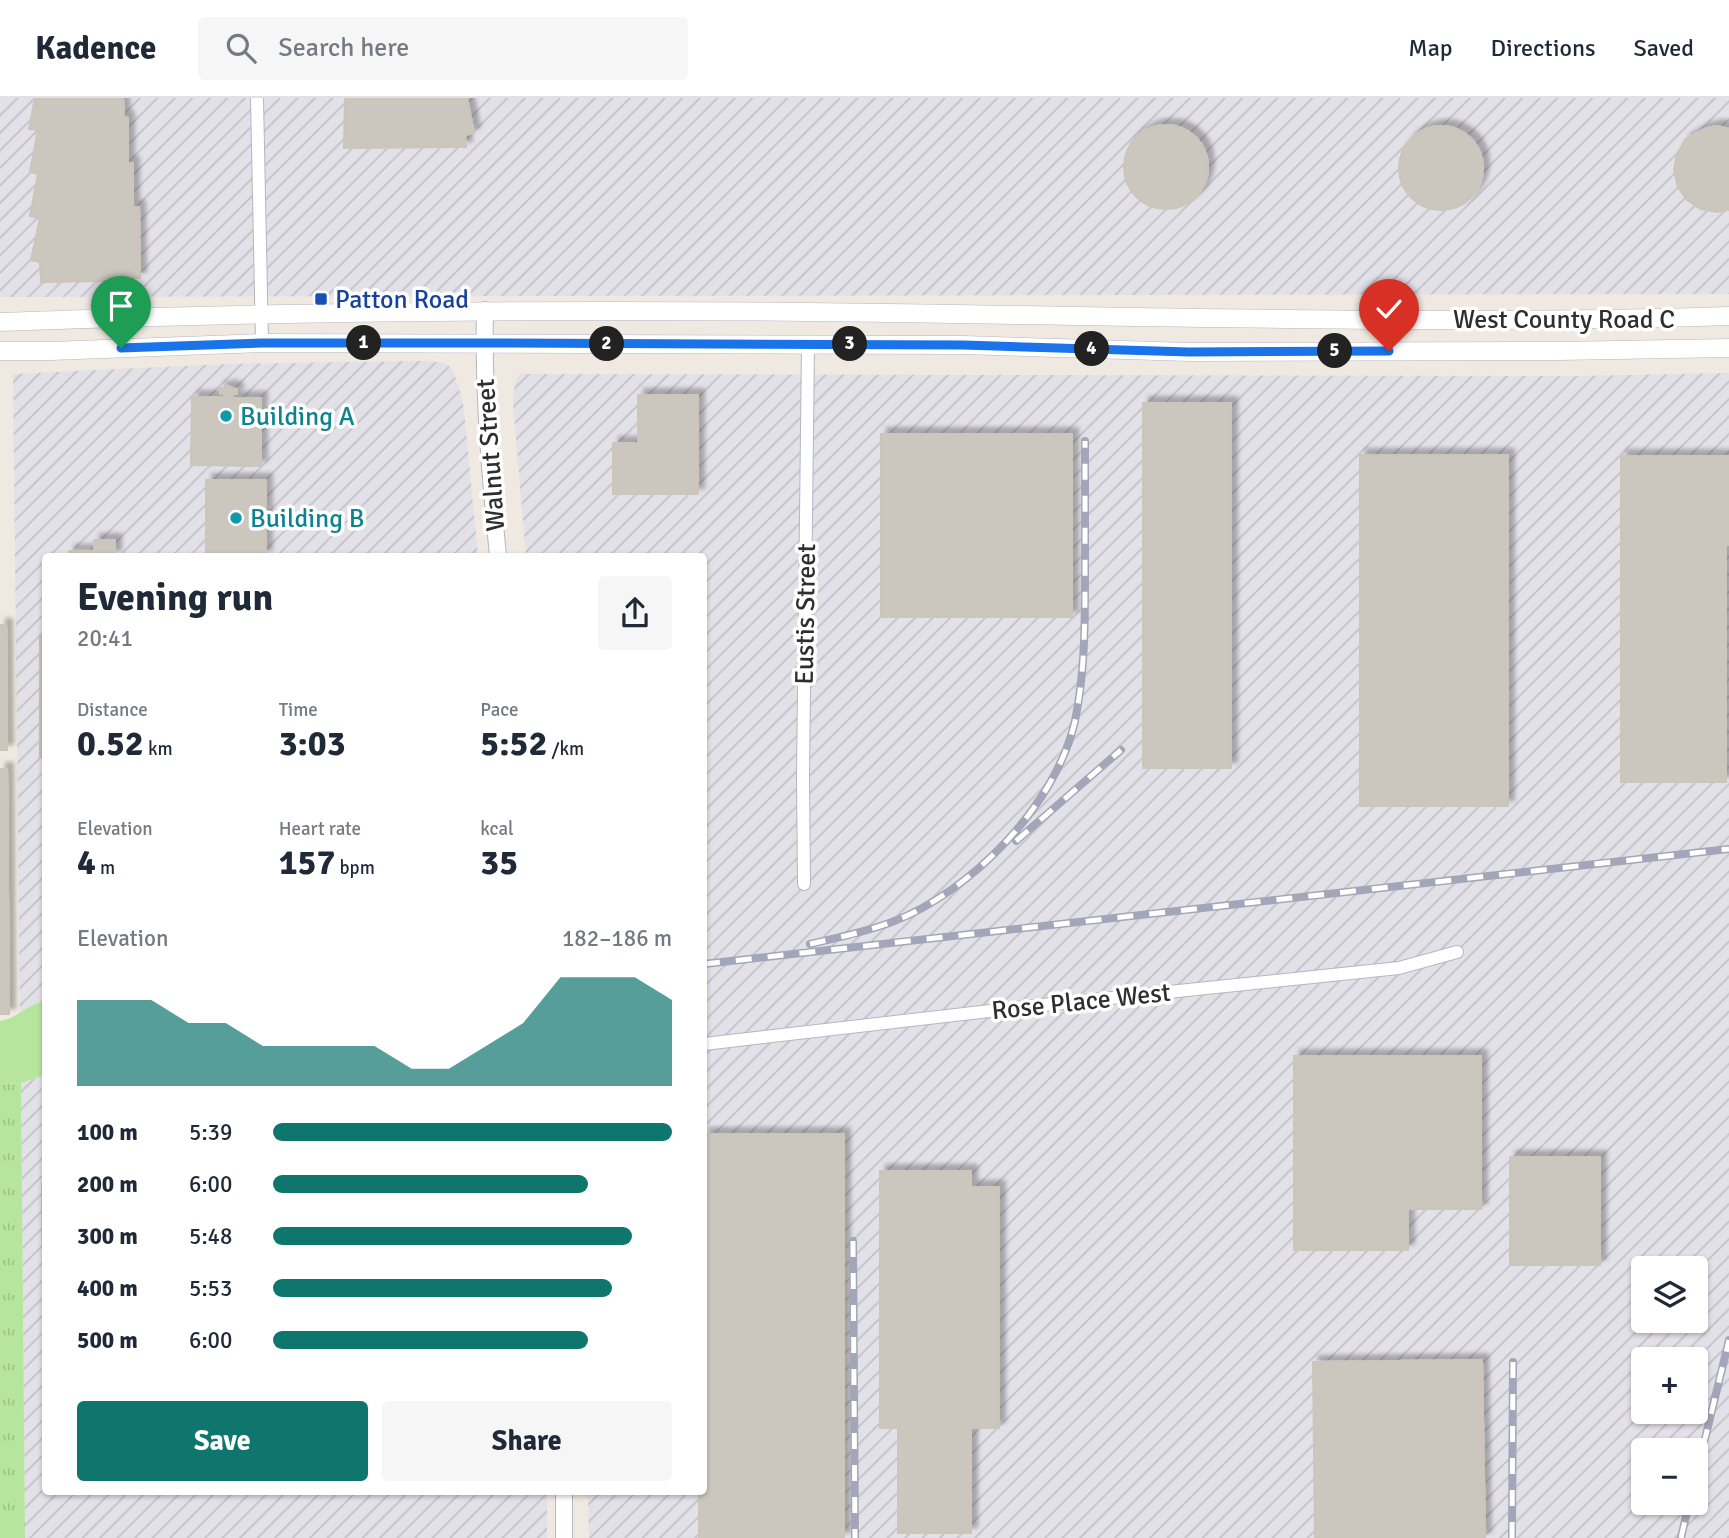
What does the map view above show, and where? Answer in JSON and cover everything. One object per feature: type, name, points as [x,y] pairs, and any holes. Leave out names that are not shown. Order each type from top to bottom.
[{"type":"main road","name":"West County Road C","points":[[6,322],[485,310],[1506,320],[1729,316]]},
{"type":"main road","name":"West County Road C","points":[[6,351],[262,343],[963,345],[1189,352],[1729,348]]},
{"type":"street","points":[[257,98],[262,343]]},
{"type":"street","name":"Walnut Street","points":[[485,310],[488,451],[498,553]]},
{"type":"street","name":"Eustis Street","points":[[804,884],[808,344]]},
{"type":"street","name":"Rose Place West","points":[[707,1044],[1399,968],[1457,951]]},
{"type":"street","points":[[564,1495],[564,1538]]},
{"type":"shaded area","points":[[0,98],[1729,98],[1729,294],[0,297]]},
{"type":"shaded area","points":[[424,361],[446,363],[453,371],[463,403],[478,553],[42,553],[42,1002],[20,1014],[13,374],[227,364]]},
{"type":"shaded area","points":[[1729,373],[1729,1538],[589,1538],[588,1495],[707,1495],[707,553],[526,553],[513,403],[519,374],[1577,376]]},
{"type":"shaded area","points":[[42,1076],[42,1495],[547,1495],[547,1538],[25,1538],[21,1083]]},
{"type":"green space","points":[[42,1002],[42,1076],[21,1083],[0,1084],[0,1021]]},
{"type":"green space","points":[[21,1083],[25,1538],[0,1538],[0,1084]]},
{"type":"building","points":[[35,98],[123,98],[124,117],[128,118],[128,163],[133,163],[133,207],[139,207],[140,278],[41,282],[40,262],[31,260],[40,218],[30,216],[38,174],[30,172],[38,130],[29,129]]},
{"type":"building","points":[[345,98],[467,98],[474,133],[465,135],[466,147],[344,148]]},
{"type":"building","points":[[1158,125],[1174,125],[1190,132],[1201,143],[1208,159],[1205,183],[1196,197],[1174,209],[1158,209],[1142,202],[1131,191],[1124,175],[1124,159],[1131,143],[1142,132]]},
{"type":"building","points":[[1433,126],[1449,126],[1465,133],[1476,144],[1483,160],[1480,184],[1471,198],[1449,210],[1433,210],[1417,203],[1406,192],[1399,176],[1399,160],[1406,144],[1417,133]]},
{"type":"building","points":[[1717,126],[1729,129],[1729,210],[1717,212],[1701,209],[1687,200],[1678,187],[1674,170],[1677,154],[1686,139],[1704,129]]},
{"type":"building","name":"Building A","points":[[228,386],[237,389],[237,394],[233,394],[232,398],[261,398],[261,466],[191,465],[192,397],[225,397],[220,394],[220,388]]},
{"type":"building","points":[[638,395],[698,395],[698,494],[613,494],[613,443],[638,443]]},
{"type":"building","points":[[1143,403],[1231,403],[1231,768],[1143,768]]},
{"type":"building","points":[[881,434],[1072,434],[1072,617],[881,617]]},
{"type":"building","points":[[1360,455],[1508,455],[1508,806],[1360,806]]},
{"type":"building","points":[[1621,456],[1729,456],[1729,545],[1726,545],[1726,782],[1621,782]]},
{"type":"building","name":"Building B","points":[[206,480],[266,480],[266,553],[206,553]]},
{"type":"building","points":[[94,540],[115,540],[115,553],[69,553],[69,551],[94,551]]},
{"type":"building","points":[[0,625],[6,625],[7,750],[0,750]]},
{"type":"building","points":[[40,635],[42,635],[42,757]]},
{"type":"building","points":[[0,769],[7,769],[9,1014],[0,1014]]},
{"type":"building","points":[[1294,1056],[1481,1056],[1481,1209],[1408,1209],[1408,1250],[1294,1250]]},
{"type":"building","points":[[707,1134],[844,1134],[844,1538],[699,1538],[699,1495],[707,1495]]},
{"type":"building","points":[[1510,1157],[1600,1157],[1600,1265],[1510,1265]]},
{"type":"building","points":[[880,1171],[971,1171],[971,1187],[999,1187],[999,1428],[971,1428],[971,1533],[898,1533],[898,1428],[880,1428]]},
{"type":"building","points":[[1482,1360],[1485,1538],[1315,1538],[1313,1362]]},
{"type":"railway","points":[[810,944],[892,922],[951,890],[1006,842],[1030,814],[1050,784],[1065,753],[1075,721],[1081,684],[1085,610],[1085,441]]},
{"type":"railway","points":[[1016,841],[1121,750]]},
{"type":"railway","points":[[707,964],[1729,849]]},
{"type":"railway","points":[[853,1241],[855,1538]]},
{"type":"railway","points":[[1705,1438],[1729,1340]]},
{"type":"railway","points":[[1512,1538],[1513,1362]]},
{"type":"railway","points":[[1681,1538],[1686,1515]]},
{"type":"place","name":"Patton Road","points":[[321,299]]},
{"type":"place","name":"Building A","points":[[226,416]]},
{"type":"place","name":"Building B","points":[[236,518]]},
{"type":"route","points":[[121,348],[262,343],[484,343],[963,345],[1189,352],[1389,351]]}]
